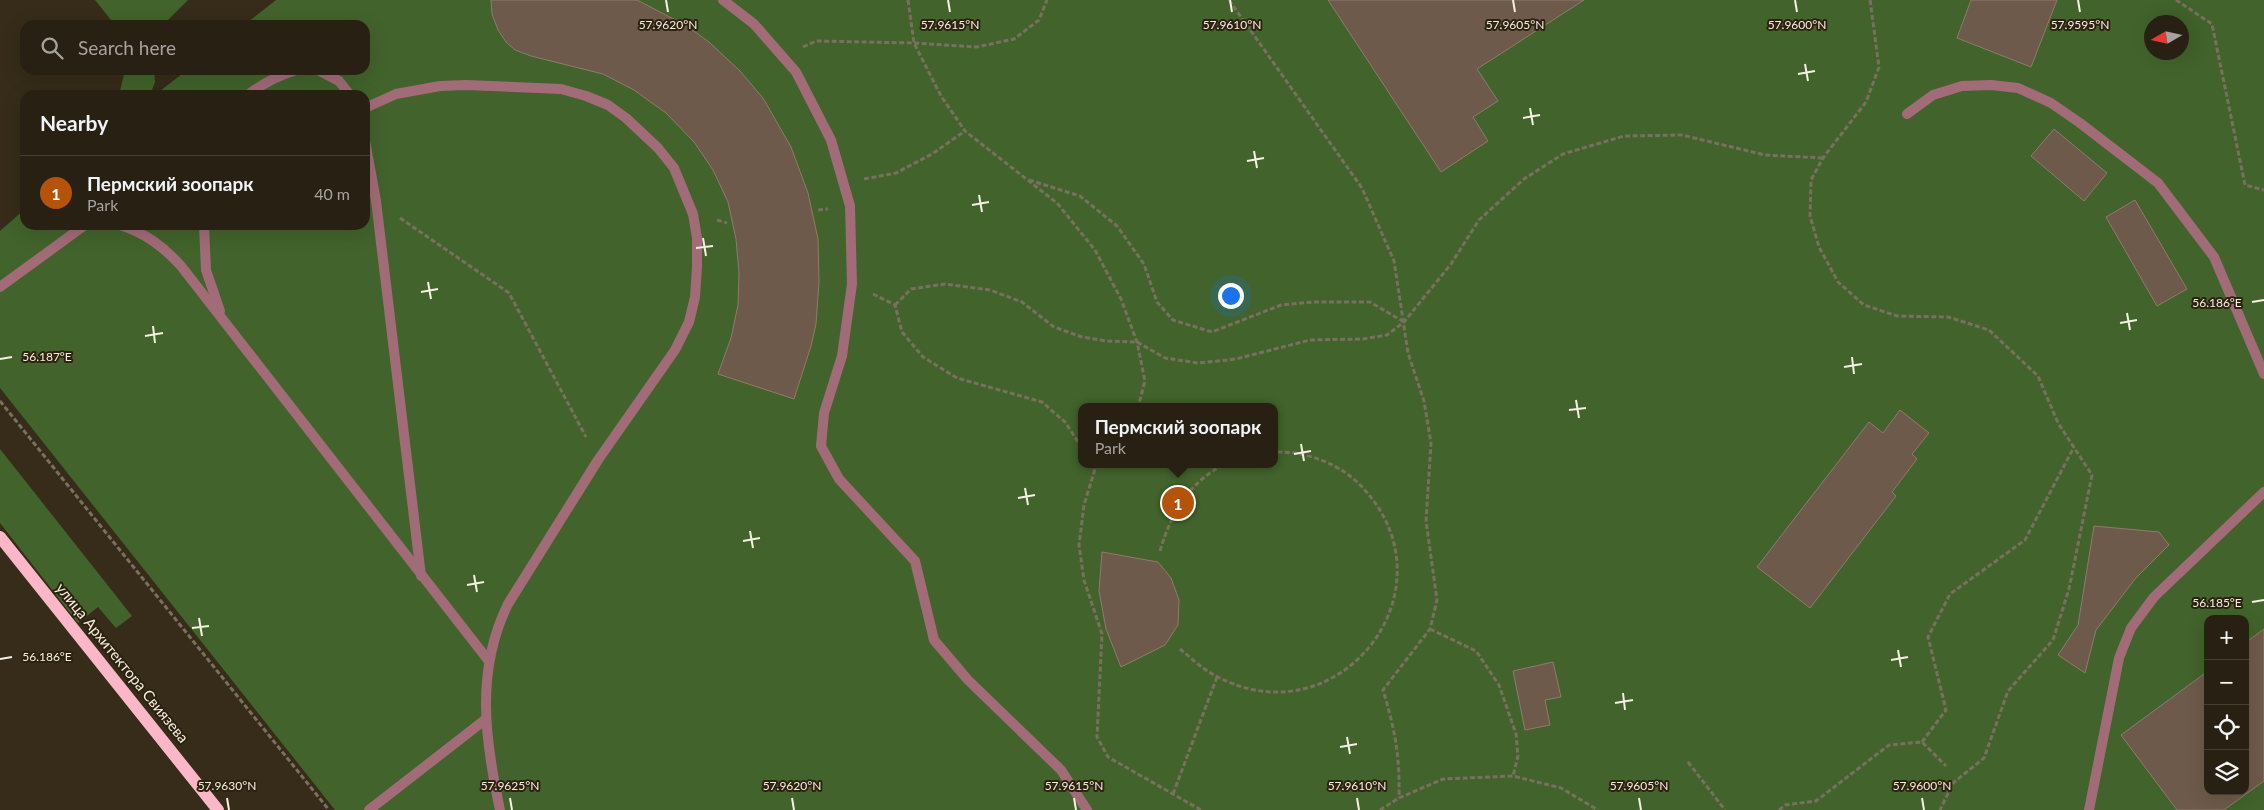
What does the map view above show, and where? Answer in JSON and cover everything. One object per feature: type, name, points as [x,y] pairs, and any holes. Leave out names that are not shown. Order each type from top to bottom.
[{"type":"main road","name":"улица Архитектора Свиязева","points":[[0,537],[218,810]]},
{"type":"street","points":[[723,0],[754,24],[796,72],[831,140],[850,206],[852,284],[842,356],[824,413],[821,446],[839,479],[915,561],[934,640],[968,680],[1061,770],[1087,810]]},
{"type":"street","points":[[254,90],[278,75]]},
{"type":"street","points":[[328,75],[339,81],[346,90]]},
{"type":"street","points":[[370,106],[396,94],[440,86],[466,85],[561,90],[586,96],[608,105],[644,133],[674,168],[693,214],[697,238],[695,297],[689,322],[675,350],[598,460],[508,604],[496,627],[488,660],[486,719],[489,758],[500,810]]},
{"type":"street","points":[[1907,114],[1933,95],[1962,86],[1991,85],[2018,88],[2051,104],[2080,123],[2158,184],[2214,257],[2264,374]]},
{"type":"street","points":[[370,168],[376,201],[422,576]]},
{"type":"street","points":[[0,287],[78,230]]},
{"type":"street","points":[[135,230],[168,251],[181,266],[488,660]]},
{"type":"street","points":[[204,230],[206,270],[224,321]]},
{"type":"street","points":[[2089,810],[2119,658],[2131,628],[2154,598],[2264,492]]},
{"type":"street","points":[[369,810],[486,719]]},
{"type":"path","points":[[908,0],[914,43],[941,96],[965,131],[1056,203],[1095,250],[1121,298],[1137,342],[1145,380],[1139,403]]},
{"type":"path","points":[[781,56],[816,41],[914,43],[977,47],[1014,39],[1039,20],[1047,0]]},
{"type":"path","points":[[1229,0],[1362,188],[1394,261],[1408,353],[1424,401],[1431,443],[1426,521],[1437,600],[1430,629],[1383,690],[1395,728],[1400,767],[1399,798]]},
{"type":"path","points":[[1870,0],[1879,66],[1866,102],[1823,158],[1811,180],[1810,216],[1818,247],[1838,282],[1864,305],[1897,316],[1948,317],[1989,330],[2038,376],[2058,423],[2092,475],[2069,589],[2053,640],[2008,692],[1984,758],[1952,783],[1940,810]]},
{"type":"path","points":[[2176,0],[2212,24],[2245,185],[2264,190]]},
{"type":"path","points":[[844,183],[896,173],[932,154],[965,131]]},
{"type":"path","points":[[895,306],[911,289],[945,284],[990,290],[1022,302],[1054,327],[1082,337],[1107,341],[1137,342],[1165,358],[1198,363],[1236,359],[1310,340],[1363,339],[1387,335],[1404,322],[1451,264],[1479,220],[1524,179],[1563,154],[1624,136],[1682,135],[1765,155],[1823,158]]},
{"type":"path","points":[[1026,179],[1080,196],[1116,226],[1144,264],[1157,302],[1173,320],[1212,332],[1281,305],[1313,302],[1370,302],[1404,322]]},
{"type":"path","points":[[376,201],[509,293],[598,460]]},
{"type":"path","points":[[852,284],[895,306],[902,332],[923,357],[957,378],[1042,402],[1065,422],[1078,442]]},
{"type":"path","points":[[0,401],[329,810]]},
{"type":"path","points":[[1779,810],[1785,805],[1816,801],[1889,745],[1922,742],[1946,710],[1928,637],[1950,594],[2025,540],[2074,447]]},
{"type":"path","points":[[1180,648],[1200,666],[1217,677],[1245,687],[1269,692],[1295,691],[1319,685],[1342,674],[1361,658],[1377,639],[1389,616],[1396,592],[1398,567],[1394,542],[1386,519],[1372,498],[1355,479],[1334,466],[1311,456],[1278,452]]},
{"type":"path","points":[[1160,551],[1166,527],[1178,505],[1194,485],[1218,468]]},
{"type":"path","points":[[1095,469],[1084,505],[1079,545],[1084,580],[1102,634],[1097,737],[1108,757],[1201,810]]},
{"type":"path","points":[[1430,629],[1476,650],[1499,685],[1516,734],[1518,756],[1513,776]]},
{"type":"path","points":[[1173,794],[1217,677]]},
{"type":"path","points":[[1922,742],[1946,766]]},
{"type":"path","points":[[1688,762],[1725,810]]},
{"type":"path","points":[[1380,810],[1399,798],[1443,779],[1513,776],[1561,788],[1598,810]]},
{"type":"green space","points":[[95,0],[188,0],[168,20],[111,20]]},
{"type":"green space","points":[[276,0],[2264,0],[2264,810],[335,810],[0,388],[0,231],[20,213],[20,230],[370,230],[370,90],[161,90],[181,75],[370,75],[370,20],[250,20]]},
{"type":"green space","points":[[124,75],[154,75],[155,82],[152,90],[120,90]]},
{"type":"green space","points":[[0,449],[132,616],[116,628],[98,607],[78,623],[0,523]]},
{"type":"building","points":[[491,0],[637,0],[687,26],[709,42],[740,71],[763,98],[791,147],[808,193],[818,239],[819,282],[816,324],[794,399],[718,374],[731,338],[738,305],[739,273],[736,239],[728,202],[713,170],[694,142],[666,113],[634,90],[603,74],[531,56],[515,50],[506,42],[498,30],[492,14]]},
{"type":"building","points":[[1328,0],[1584,0],[1477,69],[1498,101],[1473,117],[1488,141],[1441,172]]},
{"type":"building","points":[[1971,0],[2057,0],[2031,67],[1957,38]]},
{"type":"building","points":[[2054,129],[2107,173],[2084,201],[2031,156]]},
{"type":"building","points":[[2135,200],[2187,289],[2157,306],[2106,217]]},
{"type":"building","points":[[1900,410],[1929,433],[1912,454],[1917,459],[1892,492],[1896,496],[1810,608],[1757,567],[1869,422],[1883,433]]},
{"type":"building","points":[[2094,526],[2159,532],[2169,545],[2135,579],[2096,630],[2085,673],[2058,655],[2078,625]]},
{"type":"building","points":[[1102,552],[1158,562],[1171,578],[1179,600],[1178,625],[1165,645],[1121,667],[1106,629],[1099,591]]},
{"type":"building","points":[[2264,629],[2264,781],[2249,792],[2249,660],[2249,640]]},
{"type":"building","points":[[1553,662],[1561,697],[1545,700],[1550,725],[1525,730],[1513,671]]},
{"type":"building","points":[[2204,674],[2204,795],[2245,795],[2224,810],[2177,810],[2121,735]]},
{"type":"place","name":"Пермский зоопарк","points":[[1178,503]]}]
